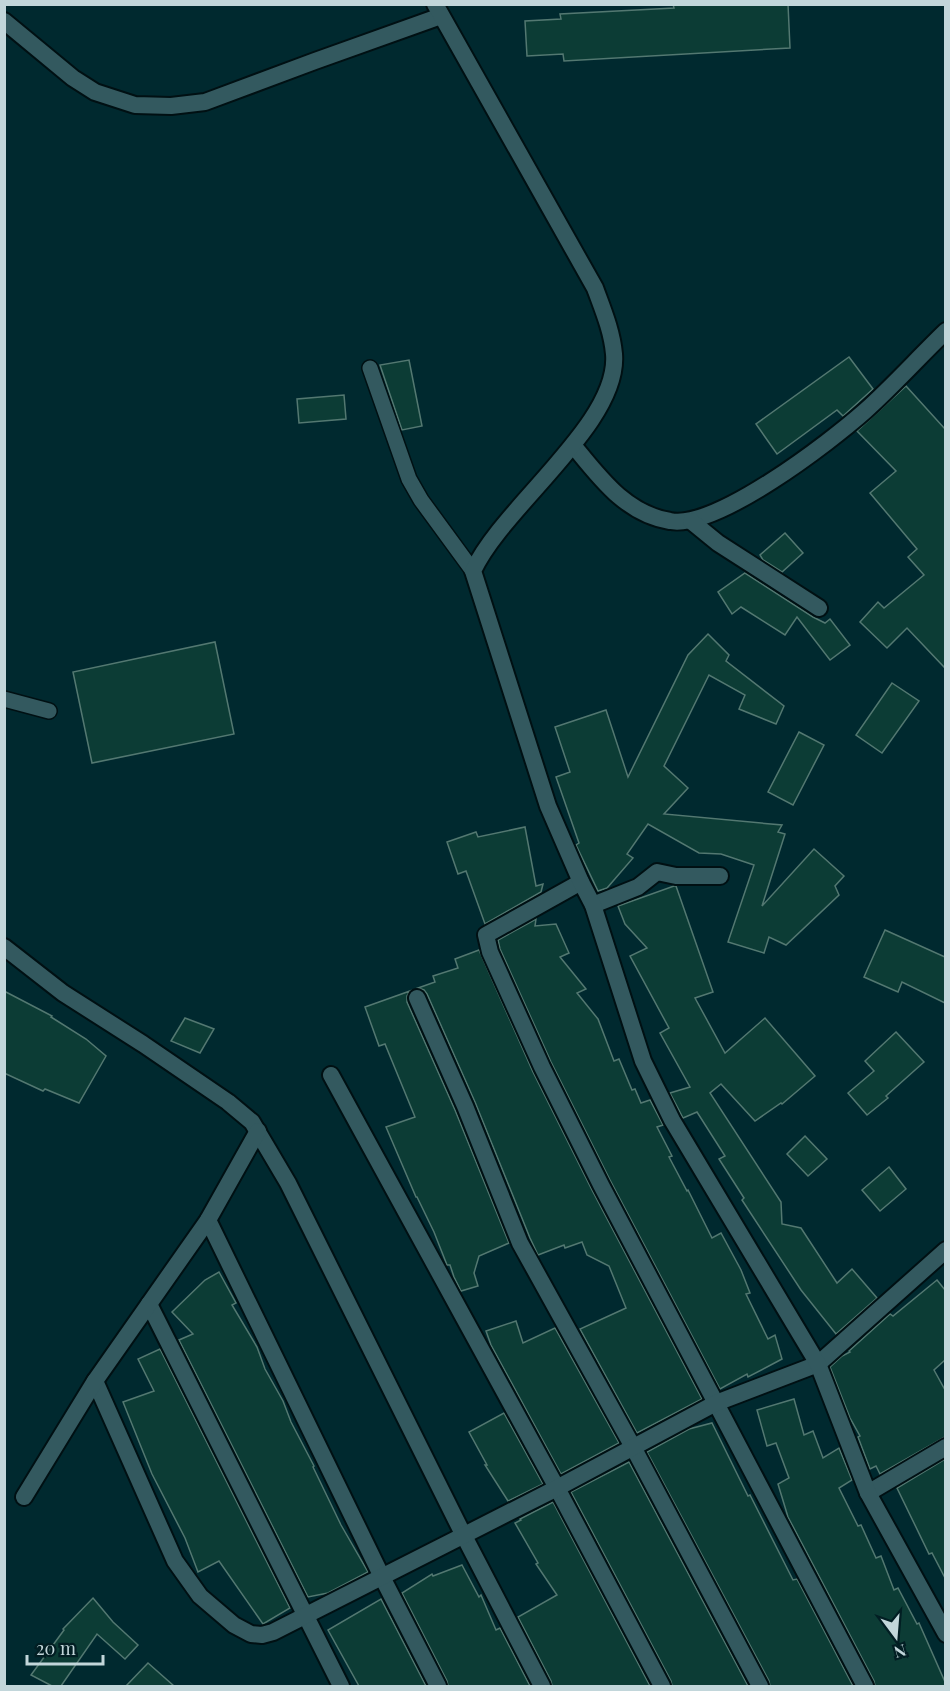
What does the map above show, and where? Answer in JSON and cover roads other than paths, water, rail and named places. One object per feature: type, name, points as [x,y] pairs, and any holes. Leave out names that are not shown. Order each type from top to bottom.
[{"type":"street","points":[[4,21],[73,78],[96,92],[135,105],[171,106],[205,102],[438,10],[595,288],[609,326],[614,356],[612,381],[600,408],[573,445],[494,536],[472,571],[548,806],[593,904],[644,1061],[672,1120],[818,1364],[868,1493],[945,1634]]},
{"type":"street","points":[[573,445],[605,484],[630,506],[648,515],[672,522],[691,522],[756,492],[818,448],[864,412],[945,331]]},
{"type":"street","points":[[691,522],[718,543],[819,608]]},
{"type":"street","points":[[593,904],[638,887],[657,872],[676,876],[720,876]]},
{"type":"street","points":[[581,882],[486,935],[490,951],[527,1035],[569,1121],[865,1686]]},
{"type":"street","points":[[4,947],[63,993],[228,1102],[252,1122],[288,1183],[463,1534],[542,1686]]},
{"type":"street","points":[[417,998],[465,1106],[520,1243],[633,1447],[760,1686]]},
{"type":"street","points":[[331,1075],[662,1686]]},
{"type":"street","points":[[24,1497],[95,1381],[208,1220],[258,1131]]},
{"type":"street","points":[[208,1220],[382,1577],[438,1686]]},
{"type":"street","points":[[95,1381],[175,1561],[200,1596],[234,1625],[251,1634],[262,1635],[305,1617],[716,1403],[818,1364],[945,1250]]},
{"type":"street","points":[[149,1304],[341,1686]]},
{"type":"street","points":[[868,1493],[945,1447]]},
{"type":"lane","points":[[370,368],[409,479],[421,500],[472,571]]},
{"type":"lane","points":[[4,699],[49,711]]}]
